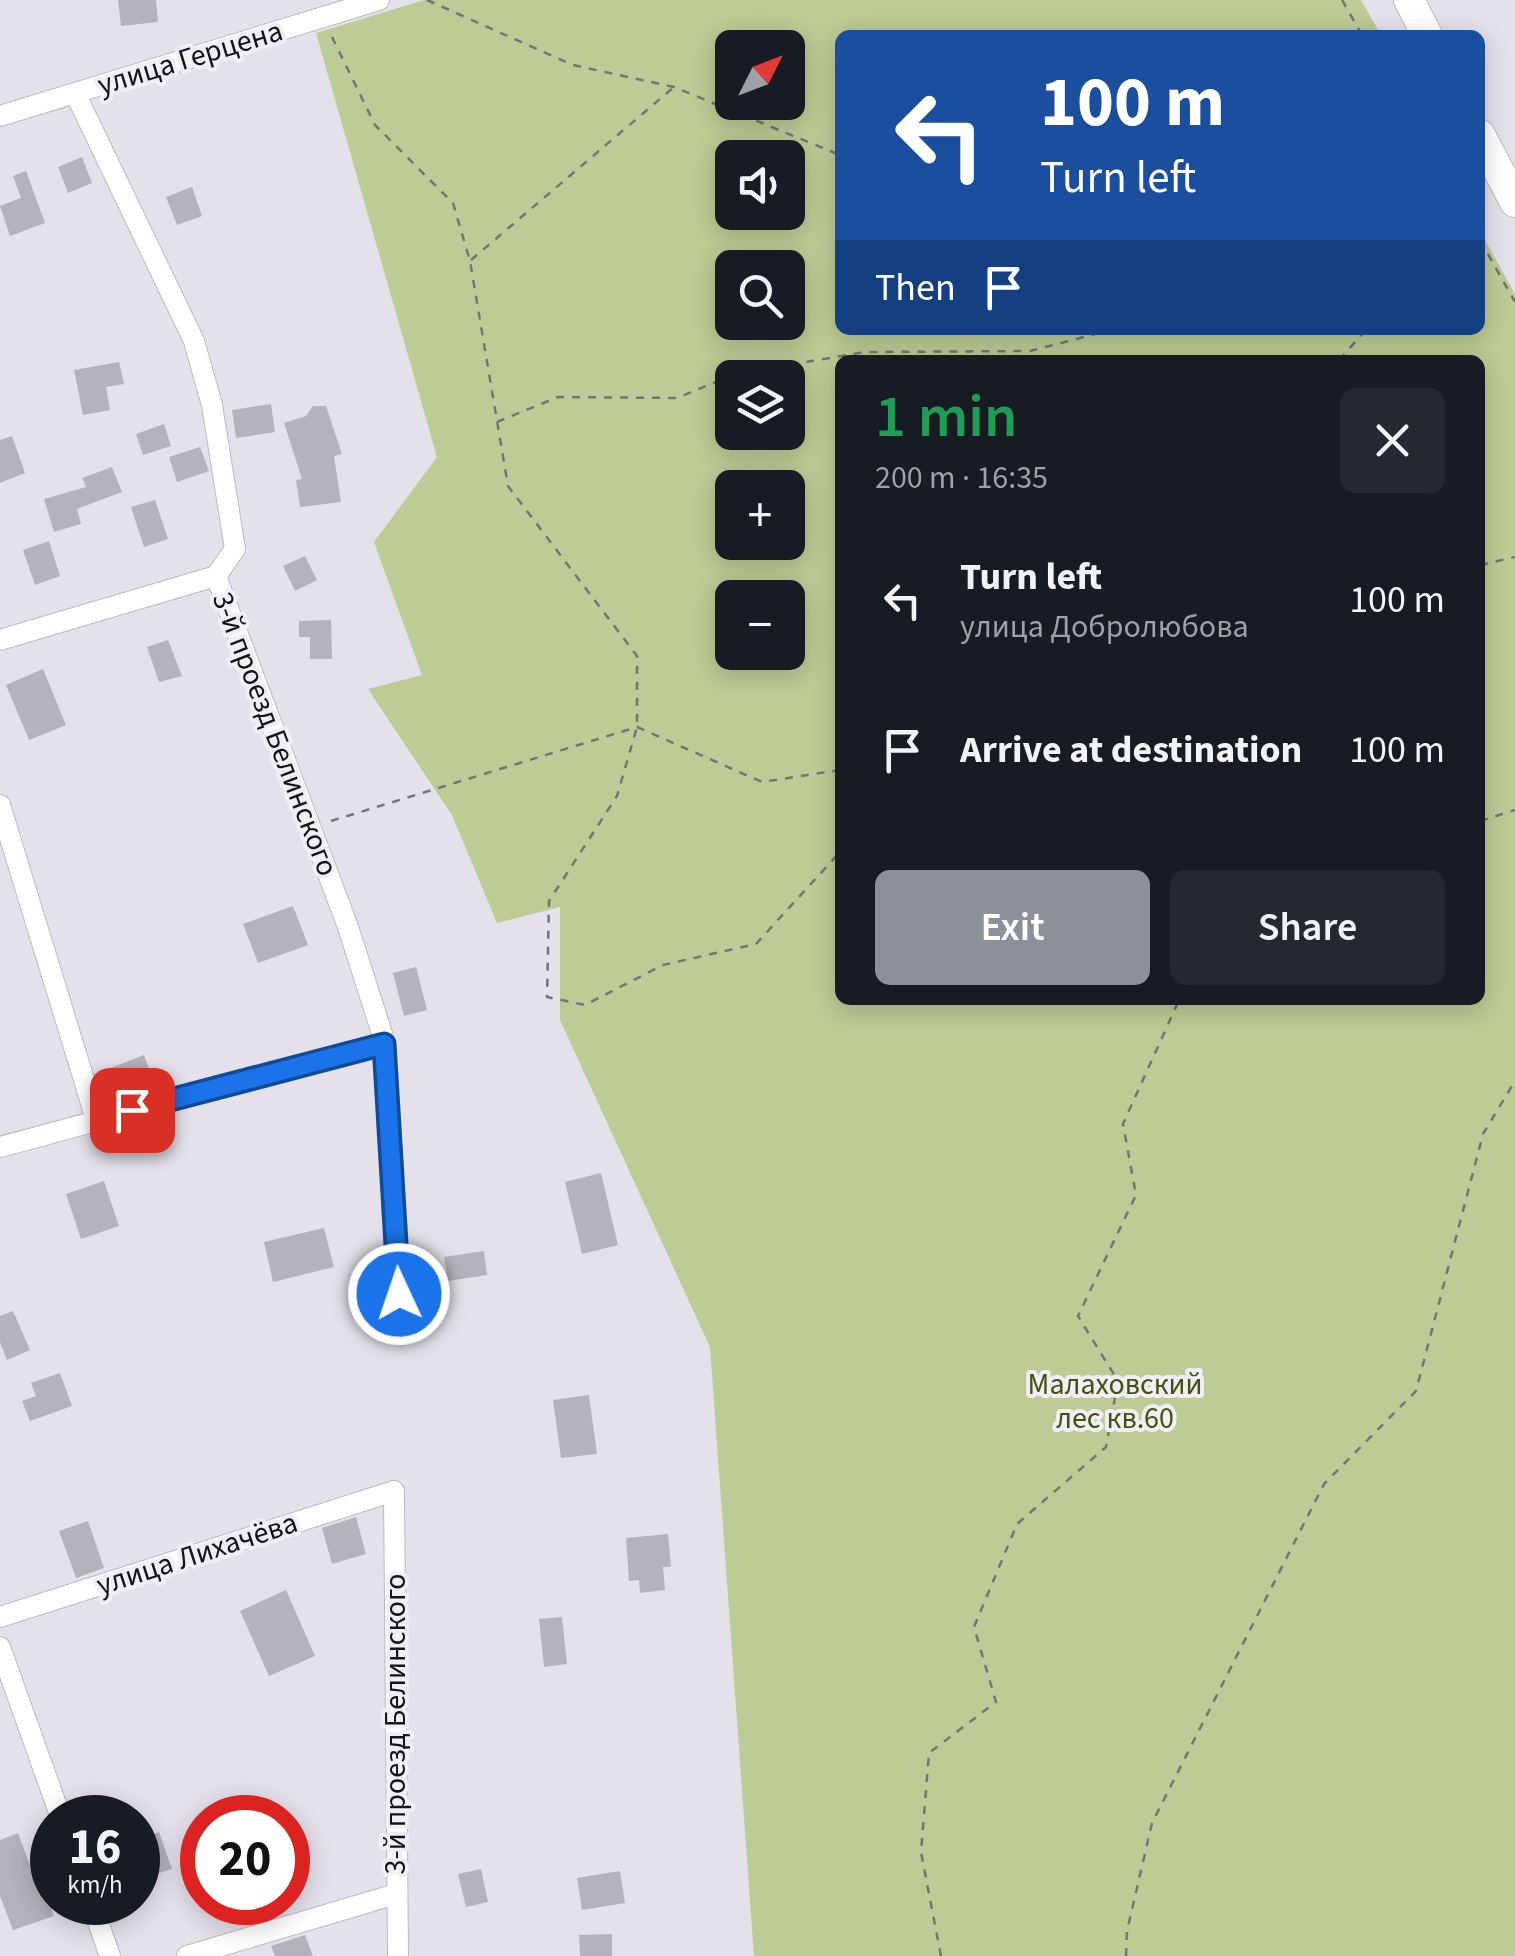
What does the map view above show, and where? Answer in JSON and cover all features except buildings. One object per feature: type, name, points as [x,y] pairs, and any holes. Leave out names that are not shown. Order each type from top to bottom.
[{"type":"main road","points":[[1408,0],[1424,30]]},
{"type":"main road","points":[[1485,145],[1515,202]]},
{"type":"street","name":"улица Герцена","points":[[0,116],[378,0]]},
{"type":"street","name":"3-й проезд Белинского","points":[[75,93],[194,341],[212,405],[235,549],[216,576],[348,926],[384,1044]]},
{"type":"street","points":[[0,640],[216,576]]},
{"type":"street","points":[[0,805],[96,1119]]},
{"type":"street","points":[[0,1147],[384,1044]]},
{"type":"street","name":"3-й проезд Белинского","points":[[394,1492],[398,1956]]},
{"type":"street","name":"улица Лихачёва","points":[[0,1617],[394,1492]]},
{"type":"street","points":[[0,1647],[53,1795]]},
{"type":"street","points":[[187,1956],[396,1894]]},
{"type":"street","points":[[99,1925],[110,1956]]},
{"type":"lane","points":[[384,1044],[399,1294]]},
{"type":"path","points":[[427,0],[574,64],[674,87],[835,153]]},
{"type":"path","points":[[1342,0],[1359,30]]},
{"type":"path","points":[[322,18],[376,125],[453,203],[470,261],[508,486],[636,656],[637,727],[618,796],[550,901],[548,998],[585,1005],[664,965],[756,944],[835,857]]},
{"type":"path","points":[[470,261],[674,87]]},
{"type":"path","points":[[1485,249],[1515,302]]},
{"type":"path","points":[[847,355],[1030,351],[1092,335]]},
{"type":"path","points":[[1344,355],[1362,335]]},
{"type":"path","points":[[496,422],[558,397],[677,398],[735,374],[835,357]]},
{"type":"path","points":[[1485,564],[1515,558]]},
{"type":"path","points":[[310,827],[637,727],[762,782],[835,771]]},
{"type":"path","points":[[1485,819],[1515,810]]},
{"type":"path","points":[[941,1956],[921,1852],[929,1753],[996,1702],[974,1627],[1018,1524],[1106,1447],[1118,1382],[1078,1316],[1136,1195],[1122,1124],[1177,1005]]},
{"type":"path","points":[[1126,1956],[1127,1932],[1152,1824],[1315,1501],[1324,1484],[1416,1391],[1483,1134],[1515,1082]]},
{"type":"green space","name":"Малаховский лес кв.60","points":[[424,0],[1361,0],[1378,30],[835,30],[835,335],[1485,335],[1485,240],[1515,294],[1515,1956],[754,1956],[710,1347],[560,1020],[560,907],[497,923],[452,815],[368,689],[422,675],[374,542],[437,457],[316,33]]},
{"type":"route","points":[[132,1110],[384,1044],[399,1294]]}]
